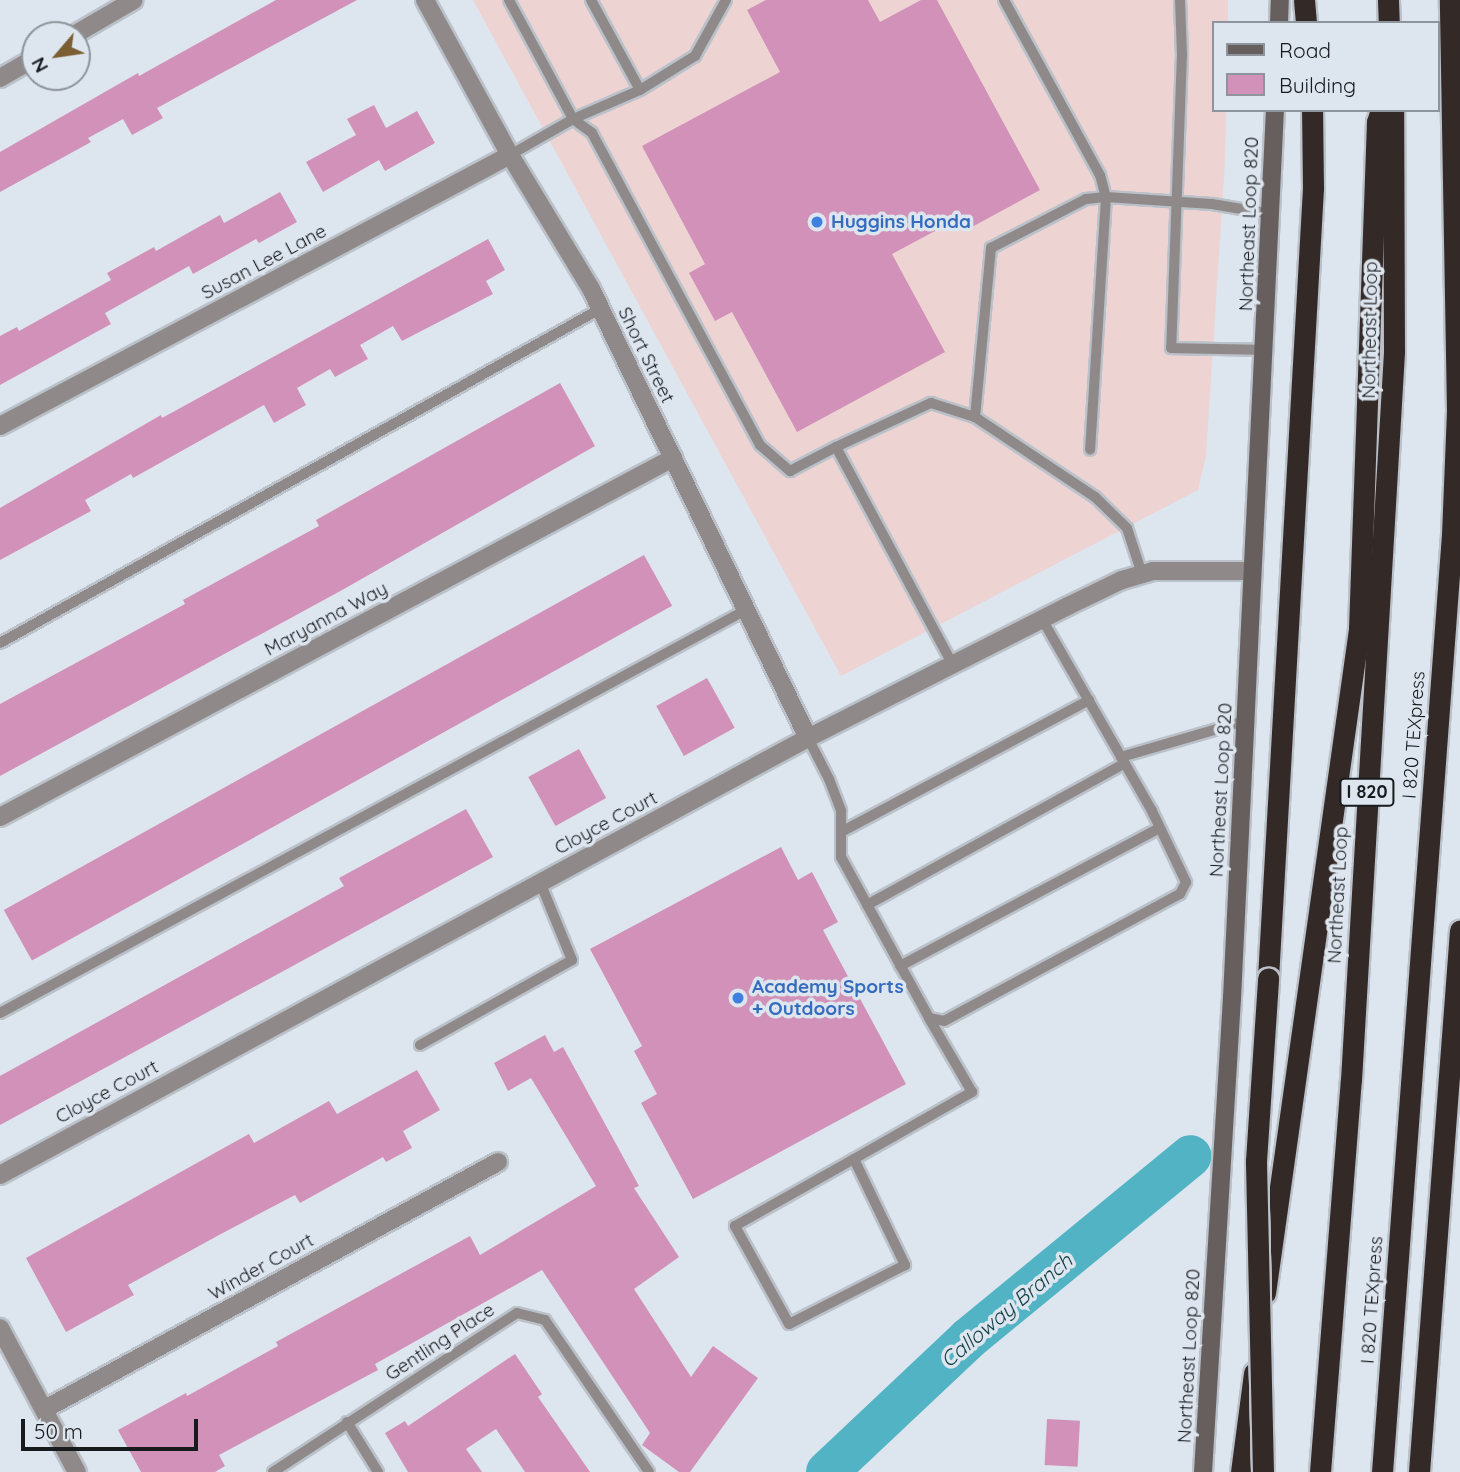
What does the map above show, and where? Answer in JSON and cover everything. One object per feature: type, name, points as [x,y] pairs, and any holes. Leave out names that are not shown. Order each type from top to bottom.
[{"type":"highway","points":[[1304,0],[1306,21]]},
{"type":"highway","points":[[1388,0],[1389,21]]},
{"type":"highway","name":"I 820 TEXpress","points":[[1382,1472],[1452,521],[1457,411],[1450,0]]},
{"type":"highway","points":[[1263,1472],[1256,1161],[1313,188],[1311,112]]},
{"type":"highway","points":[[1241,1472],[1359,629],[1377,122],[1380,112]]},
{"type":"highway","name":"Northeast Loop","points":[[1320,1472],[1351,1080],[1394,351],[1393,112]]},
{"type":"highway","points":[[1419,1472],[1460,931]]},
{"type":"main road","points":[[1279,21],[1280,0]]},
{"type":"main road","name":"Northeast Loop 820","points":[[1203,1472],[1232,998],[1275,112]]},
{"type":"street","points":[[91,25],[134,0]]},
{"type":"street","name":"Short Street","points":[[425,0],[510,155],[600,309],[808,738]]},
{"type":"street","points":[[0,78],[21,66]]},
{"type":"street","name":"Susan Lee Lane","points":[[0,426],[510,155]]},
{"type":"street","name":"Maryanna Way","points":[[0,817],[673,458]]},
{"type":"street","name":"Cloyce Court","points":[[0,1175],[808,738],[1122,580],[1172,569],[1252,571]]},
{"type":"street","name":"Winder Court","points":[[45,1409],[498,1162]]},
{"type":"street","points":[[0,1328],[77,1472]]},
{"type":"lane","points":[[509,0],[573,119],[593,133],[760,445],[790,471],[931,403],[975,417],[1095,498],[1127,528],[1142,574]]},
{"type":"lane","points":[[591,0],[640,90]]},
{"type":"lane","name":"Susan Lee Lane","points":[[510,155],[573,119],[640,90],[695,56],[726,0]]},
{"type":"lane","points":[[1004,0],[1100,175],[1106,197],[1090,449]]},
{"type":"lane","points":[[1180,0],[1182,54],[1174,201],[1171,348],[1265,350]]},
{"type":"lane","points":[[975,417],[991,248],[1086,199],[1106,197],[1212,204],[1271,214]]},
{"type":"lane","points":[[0,643],[600,309]]},
{"type":"lane","points":[[836,447],[953,665]]},
{"type":"lane","points":[[0,1013],[746,610]]},
{"type":"lane","points":[[929,1017],[944,1021],[1180,894],[1186,882],[1123,760],[1042,619]]},
{"type":"lane","points":[[841,832],[1088,700]]},
{"type":"lane","points":[[867,905],[1123,760],[1245,721]]},
{"type":"lane","points":[[808,738],[829,779],[841,811],[841,857],[972,1093],[853,1159],[735,1226],[789,1324],[905,1265],[853,1159]]},
{"type":"lane","points":[[900,966],[1160,828]]},
{"type":"lane","points":[[419,1045],[572,960],[540,883]]},
{"type":"lane","name":"Gentling Place","points":[[273,1472],[517,1313],[545,1320],[649,1472]]},
{"type":"lane","points":[[347,1422],[377,1472]]},
{"type":"shaded area","points":[[473,0],[1228,0],[1228,21],[1212,21],[1212,112],[1226,112],[1225,161],[1206,456],[1198,490],[841,676]]},
{"type":"building","points":[[276,0],[357,0],[157,108],[163,118],[132,135],[123,119],[88,138],[91,142],[0,192],[0,152],[138,73],[139,76]]},
{"type":"building","name":"Huggins Honda","points":[[766,0],[868,0],[880,22],[921,0],[937,0],[1040,190],[970,228],[963,216],[892,254],[945,352],[797,432],[732,312],[715,321],[689,273],[705,264],[642,146],[780,72],[747,10]]},
{"type":"building","points":[[374,105],[386,128],[417,111],[435,143],[385,171],[379,160],[323,192],[306,162],[356,135],[347,119]]},
{"type":"building","points":[[280,192],[297,222],[259,243],[256,239],[193,274],[189,266],[105,313],[111,324],[0,385],[0,336],[17,327],[19,331],[111,280],[107,273],[154,247],[156,251],[220,215],[224,223]]},
{"type":"building","points":[[488,239],[505,270],[486,281],[493,294],[402,341],[393,326],[360,345],[368,359],[335,377],[330,369],[297,388],[306,405],[274,423],[264,405],[133,478],[131,474],[85,500],[91,511],[0,560],[0,508],[161,415],[162,418]]},
{"type":"building","points":[[560,383],[595,446],[344,589],[0,776],[0,704],[185,604],[183,600],[319,526],[316,520]]},
{"type":"building","points":[[644,555],[672,606],[32,961],[4,910]]},
{"type":"building","points":[[707,678],[735,728],[684,756],[656,706]]},
{"type":"building","points":[[579,749],[606,798],[555,826],[528,777]]},
{"type":"building","points":[[466,809],[493,857],[0,1125],[0,1076],[344,886],[339,878]]},
{"type":"building","name":"Academy Sports + Outdoors","points":[[781,847],[798,880],[812,872],[838,922],[823,930],[906,1084],[693,1199],[641,1103],[657,1094],[634,1051],[642,1046],[590,949]]},
{"type":"building","points":[[545,1035],[554,1052],[563,1047],[639,1186],[634,1188],[679,1257],[634,1289],[691,1377],[713,1346],[758,1378],[690,1472],[679,1472],[642,1445],[650,1433],[542,1270],[375,1364],[378,1370],[219,1455],[225,1466],[215,1472],[141,1472],[118,1430],[278,1346],[276,1342],[470,1236],[480,1255],[596,1186],[531,1078],[508,1091],[494,1063]]},
{"type":"building","points":[[417,1070],[440,1110],[403,1131],[412,1148],[386,1162],[383,1157],[300,1203],[295,1195],[219,1235],[128,1285],[134,1295],[66,1332],[26,1258],[249,1134],[254,1143],[329,1101],[337,1114]]},
{"type":"building","points":[[515,1354],[542,1394],[538,1397],[590,1472],[525,1472],[496,1429],[466,1449],[482,1472],[408,1472],[385,1433],[405,1421],[408,1426]]},
{"type":"building","points":[[1047,1419],[1080,1421],[1078,1467],[1045,1465]]},
{"type":"waterway","name":"Calloway Branch","points":[[827,1472],[968,1339],[1191,1156]]},
{"type":"place","name":"Huggins Honda","points":[[817,222]]},
{"type":"place","name":"Academy Sports + Outdoors","points":[[738,998]]}]
